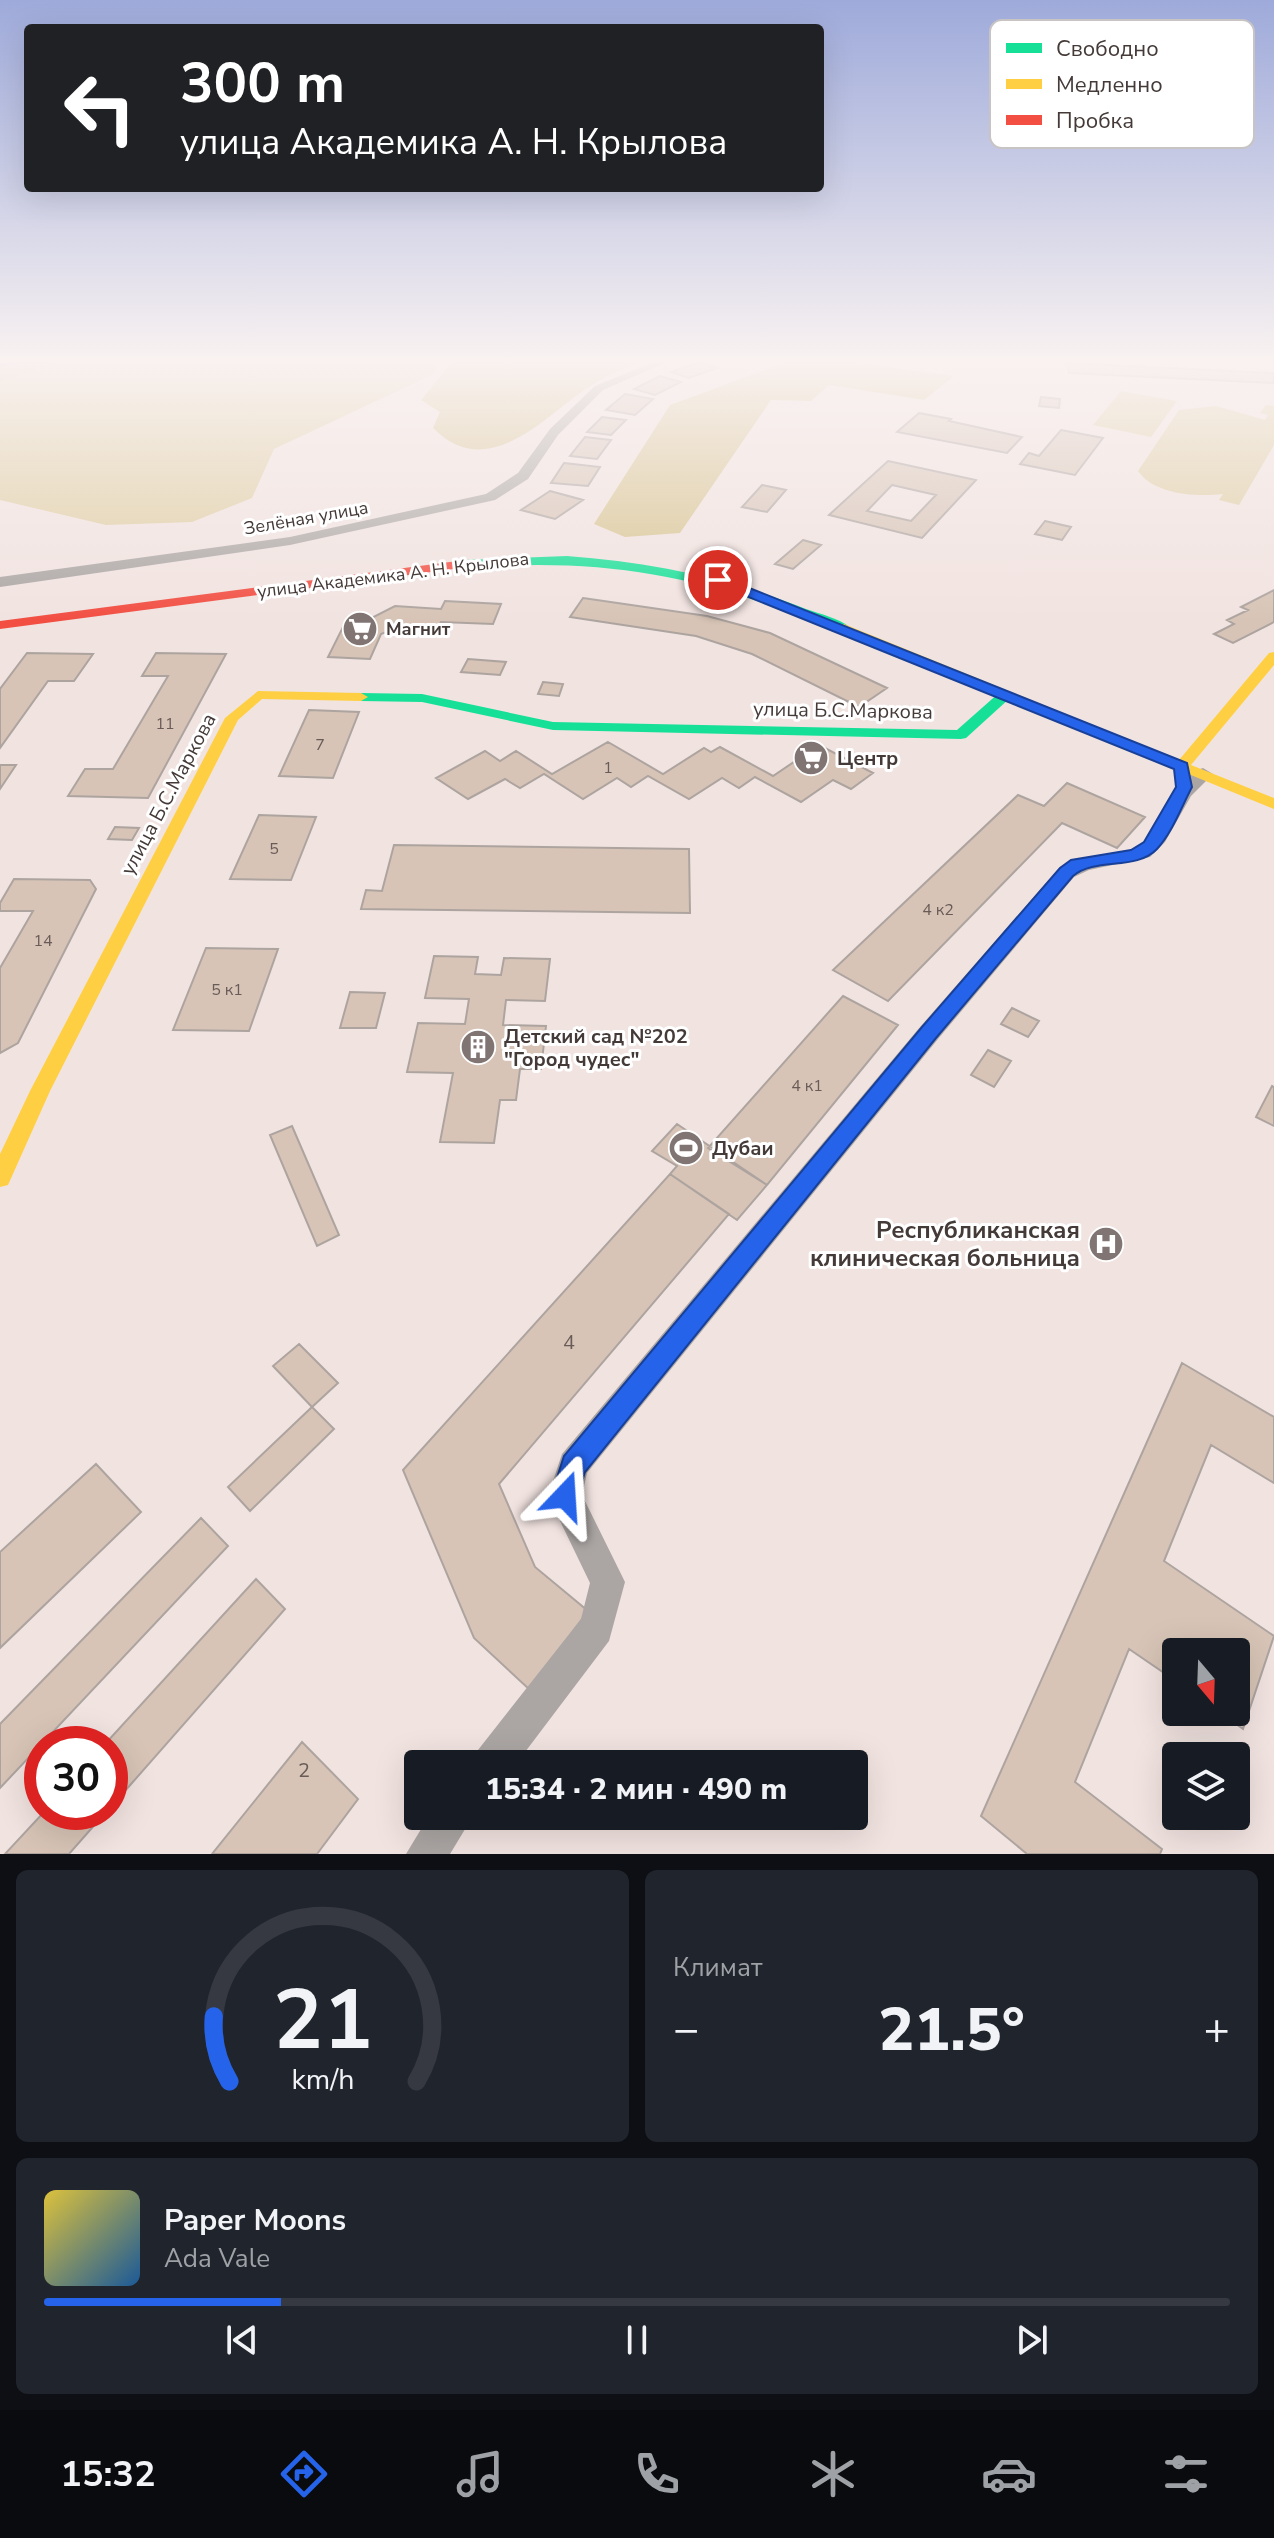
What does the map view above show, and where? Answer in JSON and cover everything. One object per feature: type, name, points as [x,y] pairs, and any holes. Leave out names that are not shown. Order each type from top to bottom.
[{"type":"main road","name":"улица Академика А. Н. Крылова","points":[[0,625],[477,562],[527,557],[614,560],[700,575],[736,586],[1274,804]]},
{"type":"main road","points":[[1195,773],[1274,656]]},
{"type":"main road","points":[[1227,742],[1274,684]]},
{"type":"main road","name":"улица Б.С.Маркова","points":[[0,1178],[40,1091],[207,763],[232,718],[258,695],[422,698],[553,726],[961,735],[1005,695]]},
{"type":"street","name":"Зелёная улица","points":[[0,582],[290,541],[490,497],[523,476],[542,449]]},
{"type":"street","points":[[503,1750],[596,1628],[608,1582],[565,1496],[573,1465],[929,1033],[1067,872],[1077,864],[1135,854],[1150,846],[1195,773]]},
{"type":"street","points":[[426,1854],[443,1830]]},
{"type":"shaded area","points":[[0,449],[275,449],[252,498],[192,522],[106,525],[0,500]]},
{"type":"shaded area","points":[[642,449],[738,449],[680,533],[625,537],[594,524]]},
{"type":"shaded area","points":[[1153,449],[1272,449],[1239,505],[1219,500],[1223,494],[1201,495],[1165,490],[1145,479],[1138,471]]},
{"type":"building","points":[[576,449],[605,449],[597,459],[570,456]]},
{"type":"building","points":[[984,449],[1011,449],[1007,453]]},
{"type":"building","points":[[1045,449],[1095,449],[1075,475],[1020,464],[1029,453],[1039,456]]},
{"type":"building","points":[[888,461],[976,480],[922,538],[829,515]],"holes":[[[892,485],[936,495],[911,521],[867,511]]]},
{"type":"building","points":[[564,463],[600,467],[588,486],[551,483]]},
{"type":"building","points":[[762,485],[786,490],[767,512],[742,507]]},
{"type":"building","points":[[550,491],[583,500],[555,519],[521,510]]},
{"type":"building","points":[[1045,521],[1071,527],[1062,540],[1035,534]]},
{"type":"building","points":[[803,540],[821,545],[793,569],[775,564]]},
{"type":"building","points":[[1274,590],[1274,622],[1233,643],[1214,634],[1234,624],[1227,620],[1248,610],[1241,607]]},
{"type":"building","points":[[583,598],[707,616],[770,633],[887,688],[859,707],[752,654],[696,636],[570,617]]},
{"type":"building","points":[[445,601],[501,604],[493,624],[441,622],[438,628],[401,626],[381,634],[370,659],[328,657],[344,625],[356,626],[395,606],[441,609]]},
{"type":"building","points":[[27,653],[93,654],[74,681],[48,681],[0,748],[0,689]]},
{"type":"building","points":[[156,653],[226,654],[148,798],[68,796],[85,769],[113,769],[168,676],[142,676]]},
{"type":"building","points":[[468,659],[506,662],[500,675],[461,672]]},
{"type":"building","points":[[543,682],[563,684],[559,696],[538,694]]},
{"type":"building","points":[[309,710],[359,712],[333,778],[279,776]]},
{"type":"building","points":[[608,742],[663,774],[704,748],[711,752],[720,747],[773,776],[819,745],[873,773],[851,789],[833,780],[801,802],[755,777],[739,788],[722,778],[689,799],[648,776],[631,787],[617,778],[583,799],[544,774],[520,788],[505,779],[468,799],[436,778],[485,751],[500,761],[516,751],[552,774]]},
{"type":"building","points":[[0,765],[16,765],[0,789]]},
{"type":"building","points":[[1067,783],[1145,817],[1117,848],[1062,823],[888,1001],[833,970],[1018,795],[1044,806]]},
{"type":"building","points":[[259,815],[316,817],[291,880],[230,879]]},
{"type":"building","points":[[115,827],[139,828],[132,840],[108,839]]},
{"type":"building","points":[[394,845],[689,849],[690,913],[361,909],[366,890],[382,891]]},
{"type":"building","points":[[14,879],[90,880],[96,889],[18,1043],[0,1053],[0,968],[33,911],[0,911],[0,903]]},
{"type":"building","points":[[206,948],[278,949],[249,1031],[173,1030]]},
{"type":"building","name":"Детский сад №202 \"Город чудес\"","points":[[434,956],[478,957],[475,974],[501,975],[504,958],[550,959],[545,1001],[506,1000],[503,1025],[546,1026],[541,1069],[520,1069],[516,1100],[500,1100],[494,1143],[440,1142],[453,1073],[407,1072],[418,1023],[465,1024],[469,999],[425,998]]},
{"type":"building","points":[[350,992],[385,993],[376,1028],[340,1028]]},
{"type":"building","points":[[843,996],[898,1025],[767,1185],[708,1148]]},
{"type":"building","points":[[1012,1008],[1039,1021],[1028,1037],[1001,1024]]},
{"type":"building","points":[[988,1050],[1011,1061],[994,1087],[971,1075]]},
{"type":"building","points":[[1274,1087],[1274,1126],[1256,1117]]},
{"type":"building","points":[[677,1124],[767,1185],[737,1220],[670,1174],[677,1166],[652,1151]]},
{"type":"building","points":[[292,1126],[339,1235],[317,1246],[270,1135]]},
{"type":"building","points":[[670,1174],[729,1214],[499,1484],[535,1567],[588,1611],[530,1690],[474,1638],[403,1470]]},
{"type":"building","points":[[299,1344],[338,1383],[312,1407],[273,1366]]},
{"type":"building","points":[[1182,1363],[1274,1417],[1274,1483],[1211,1445],[1164,1561],[1274,1636],[1250,1708],[1250,1638],[1162,1638],[1162,1671],[1129,1649],[1075,1782],[1162,1849],[1160,1854],[1027,1854],[981,1816]]},
{"type":"building","points":[[312,1407],[334,1429],[250,1511],[228,1487]]},
{"type":"building","points":[[96,1464],[141,1512],[0,1648],[0,1552]]},
{"type":"building","points":[[201,1518],[228,1546],[58,1726],[24,1726],[24,1763],[0,1788],[0,1724]]},
{"type":"building","points":[[256,1579],[285,1609],[128,1788],[128,1726],[121,1726]]},
{"type":"building","points":[[302,1742],[358,1799],[317,1854],[212,1854]]},
{"type":"building","points":[[27,1830],[90,1830],[69,1854],[5,1854]]},
{"type":"traffic: fast","points":[[465,564],[567,560],[659,570],[749,593],[844,628]]},
{"type":"traffic: fast","points":[[361,697],[422,698],[553,726],[961,735],[1005,695]]},
{"type":"traffic: slow","points":[[844,628],[1274,804]]},
{"type":"traffic: slow","points":[[1182,766],[1274,656]]},
{"type":"traffic: slow","points":[[0,1178],[40,1091],[232,718],[258,695],[361,697]]},
{"type":"traffic: jam","points":[[0,625],[465,564]]},
{"type":"place","name":"Магнит","points":[[360,629]]},
{"type":"place","name":"Центр","points":[[811,758]]},
{"type":"place","name":"Детский сад №202 \"Город чудес\"","points":[[478,1047]]},
{"type":"place","name":"Дубаи","points":[[686,1148]]},
{"type":"place","name":"Республиканская клиническая больница","points":[[1106,1244]]},
{"type":"route","points":[[565,1496],[573,1465],[929,1033],[1067,872],[1077,864],[1135,854],[1150,846],[1184,787],[1182,766],[770,598],[718,580]]}]
